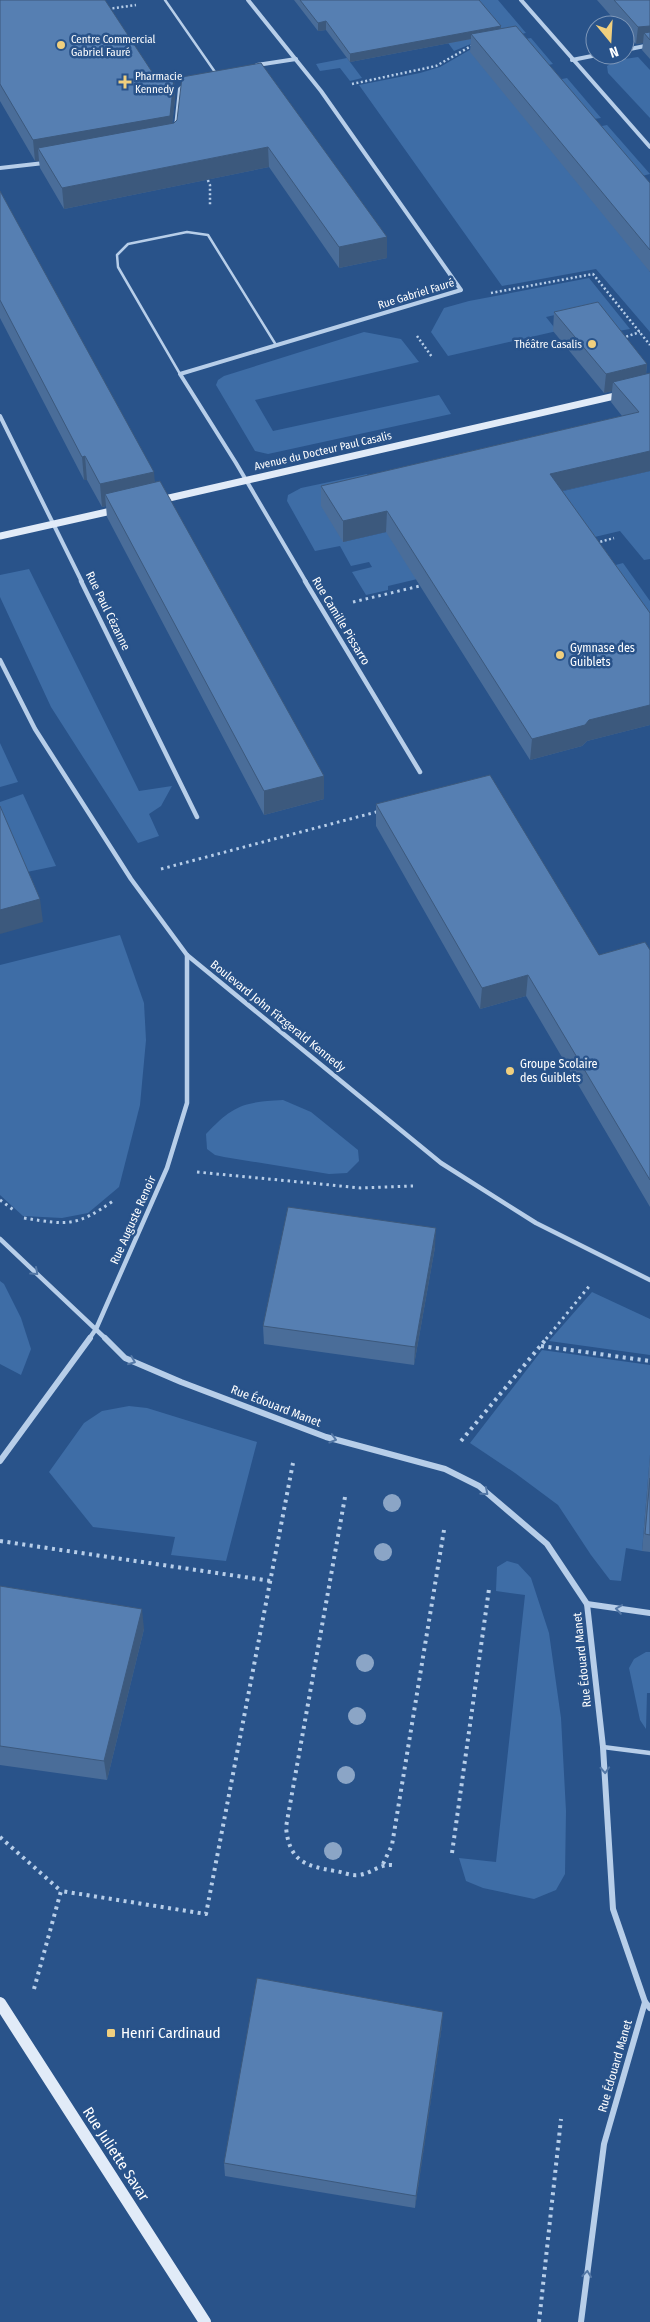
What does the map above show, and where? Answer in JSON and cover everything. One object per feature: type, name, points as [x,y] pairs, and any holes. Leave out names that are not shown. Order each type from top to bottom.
[{"type":"street","name":"Rue Gabriel Fauré","points":[[180,374],[462,290],[296,59],[248,0]]},
{"type":"street","points":[[521,0],[650,147]]},
{"type":"street","points":[[635,48],[650,45]]},
{"type":"street","points":[[572,60],[585,58]]},
{"type":"street","points":[[252,66],[296,59]]},
{"type":"street","points":[[206,75],[222,71]]},
{"type":"street","points":[[175,132],[180,89],[192,81]]},
{"type":"street","points":[[0,168],[53,162]]},
{"type":"street","points":[[180,374],[236,463],[245,481]]},
{"type":"street","name":"Avenue du Docteur Paul Casalis","points":[[150,502],[650,388]]},
{"type":"street","name":"Rue Paul Cézanne","points":[[0,416],[197,817]]},
{"type":"street","name":"Rue Camille Pissarro","points":[[245,481],[420,772]]},
{"type":"street","points":[[0,536],[130,507]]},
{"type":"street","name":"Boulevard John Fitzgerald Kennedy","points":[[0,660],[40,738],[131,879],[187,955],[441,1163],[536,1223],[650,1280]]},
{"type":"street","name":"Rue Auguste Renoir","points":[[0,1460],[96,1329],[167,1168],[188,1104],[187,955]]},
{"type":"street","name":"Rue Édouard Manet","points":[[0,1238],[124,1358],[326,1438],[445,1469],[479,1486],[547,1544],[587,1604],[603,1747],[613,1909],[648,2005],[604,2144],[581,2322]]},
{"type":"street","points":[[587,1604],[650,1613]]},
{"type":"street","name":"Rue Juliette Savar","points":[[0,2003],[204,2322]]},
{"type":"lane","points":[[165,0],[215,72]]},
{"type":"lane","points":[[180,374],[118,267],[117,255],[128,244],[187,232],[208,236],[276,345]]},
{"type":"lane","points":[[603,1747],[650,1753]]},
{"type":"path","points":[[107,9],[141,4]]},
{"type":"path","points":[[104,5],[112,17]]},
{"type":"path","points":[[346,86],[436,66],[459,52],[480,44]]},
{"type":"path","points":[[203,171],[210,185],[211,220],[208,236]]},
{"type":"path","points":[[462,290],[468,297],[593,274],[650,345]]},
{"type":"path","points":[[622,338],[640,332]]},
{"type":"path","points":[[595,543],[614,538]]},
{"type":"path","points":[[368,598],[430,583]]},
{"type":"path","points":[[154,871],[385,810]]},
{"type":"path","points":[[193,1172],[360,1188],[413,1186]]},
{"type":"path","points":[[0,1200],[26,1219],[62,1224],[89,1218],[113,1201]]},
{"type":"path","points":[[458,1446],[593,1282]]},
{"type":"path","points":[[540,1346],[650,1361]]},
{"type":"path","points":[[0,1837],[61,1891],[206,1914],[293,1463]]},
{"type":"path","points":[[345,1497],[286,1827],[286,1841],[292,1853],[309,1868],[358,1875],[383,1864],[392,1865]]},
{"type":"path","points":[[383,1864],[392,1845],[444,1530]]},
{"type":"path","points":[[0,1541],[271,1581]]},
{"type":"path","points":[[452,1853],[489,1589]]},
{"type":"path","points":[[34,1989],[61,1891]]},
{"type":"path","points":[[539,2322],[561,2119]]},
{"type":"shaded area","points":[[475,0],[498,0],[526,33],[473,43],[454,51],[424,10]]},
{"type":"shaded area","points":[[531,38],[553,64],[535,68],[650,272],[650,332],[596,269],[502,286],[359,85],[420,73],[440,67],[473,48]]},
{"type":"shaded area","points":[[635,57],[638,57],[650,70],[650,118],[608,73],[607,66],[635,65]]},
{"type":"shaded area","points":[[347,58],[362,78],[350,81],[340,68],[320,71],[316,64]]},
{"type":"shaded area","points":[[567,78],[601,118],[580,121],[547,82]]},
{"type":"shaded area","points":[[607,125],[650,174],[629,179],[587,129]]},
{"type":"shaded area","points":[[589,278],[630,329],[606,333],[586,308],[546,317],[557,331],[448,356],[431,332],[444,308],[469,301]]},
{"type":"shaded area","points":[[364,332],[401,339],[419,362],[255,400],[273,431],[439,395],[451,414],[268,454],[255,451],[216,385],[218,380],[224,376]]},
{"type":"shaded area","points":[[650,471],[650,559],[644,560],[620,531],[388,586],[388,590],[366,595],[352,572],[372,567],[369,562],[351,566],[340,546],[315,551],[287,501],[288,495],[301,488],[367,474],[379,493],[343,542]]},
{"type":"shaded area","points":[[623,563],[650,601],[650,638],[601,569]]},
{"type":"shaded area","points":[[29,569],[139,791],[172,786],[161,806],[149,814],[159,836],[138,843],[51,707],[0,597],[0,575]]},
{"type":"shaded area","points":[[0,743],[18,782],[0,787]]},
{"type":"shaded area","points":[[23,794],[56,866],[22,873],[0,822],[0,802]]},
{"type":"shaded area","points":[[120,935],[144,1003],[146,1040],[140,1105],[119,1187],[88,1213],[62,1218],[23,1216],[0,1195],[0,965]]},
{"type":"shaded area","points":[[283,1100],[311,1112],[358,1150],[359,1161],[347,1173],[329,1174],[224,1157],[215,1155],[207,1149],[206,1134],[215,1124],[232,1111],[258,1102]]},
{"type":"shaded area","points":[[0,1281],[4,1284],[21,1318],[31,1349],[21,1375],[0,1364]]},
{"type":"shaded area","points":[[592,1292],[650,1319],[650,1355],[549,1341]]},
{"type":"shaded area","points":[[542,1350],[650,1365],[650,1455],[642,1551],[626,1548],[621,1581],[610,1580],[558,1505],[470,1443]]},
{"type":"shaded area","points":[[129,1406],[147,1408],[257,1442],[226,1561],[171,1555],[175,1537],[93,1527],[49,1472],[84,1423],[102,1411]]},
{"type":"shaded area","points":[[507,1561],[518,1564],[531,1578],[549,1633],[561,1718],[566,1811],[565,1874],[556,1890],[534,1899],[483,1888],[466,1881],[459,1858],[496,1862],[525,1595],[496,1591],[497,1567]]},
{"type":"shaded area","points":[[646,1652],[650,1652],[650,1693],[647,1693],[646,1729],[640,1720],[629,1668],[634,1659]]},
{"type":"building","name":"Centre Commercial Gabriel Fauré","points":[[0,0],[105,0],[158,81],[174,78],[170,116],[33,140],[0,84]]},
{"type":"building","points":[[300,0],[479,0],[501,26],[350,54],[326,21],[318,23]]},
{"type":"building","points":[[614,0],[650,0],[650,26],[638,27],[635,24],[635,15],[627,15]]},
{"type":"building","points":[[516,26],[650,183],[650,250],[471,34]]},
{"type":"building","points":[[650,32],[650,40],[644,33]]},
{"type":"building","points":[[261,63],[387,237],[339,247],[268,147],[62,188],[38,148],[174,123],[177,120],[182,77]]},
{"type":"building","points":[[0,191],[154,472],[100,484],[85,456],[82,457],[0,300]]},
{"type":"building","points":[[598,302],[647,364],[606,374],[554,312]]},
{"type":"building","points":[[650,373],[650,451],[550,474],[650,613],[650,705],[589,720],[585,725],[532,739],[387,511],[343,521],[321,486],[639,412],[613,382]]},
{"type":"building","points":[[160,481],[324,776],[264,791],[105,494]]},
{"type":"building","points":[[490,775],[599,955],[645,942],[650,950],[650,1180],[528,975],[482,988],[376,804]]},
{"type":"building","points":[[0,806],[40,899],[0,910]]},
{"type":"building","points":[[288,1207],[436,1228],[415,1347],[263,1326]]},
{"type":"building","points":[[650,1478],[650,1535],[645,1534]]},
{"type":"building","points":[[0,1586],[142,1609],[104,1761],[0,1746]]},
{"type":"building","points":[[257,1978],[443,2012],[416,2196],[224,2163]]},
{"type":"place","name":"Centre Commercial Gabriel Fauré","points":[[61,45]]},
{"type":"place","name":"Pharmacie Kennedy","points":[[125,82]]},
{"type":"place","name":"Théâtre Casalis","points":[[592,344]]},
{"type":"place","name":"Gymnase des Guiblets","points":[[560,655]]},
{"type":"place","name":"Groupe Scolaire des Guiblets","points":[[510,1071]]},
{"type":"place","name":"Henri Cardinaud","points":[[111,2033]]}]
